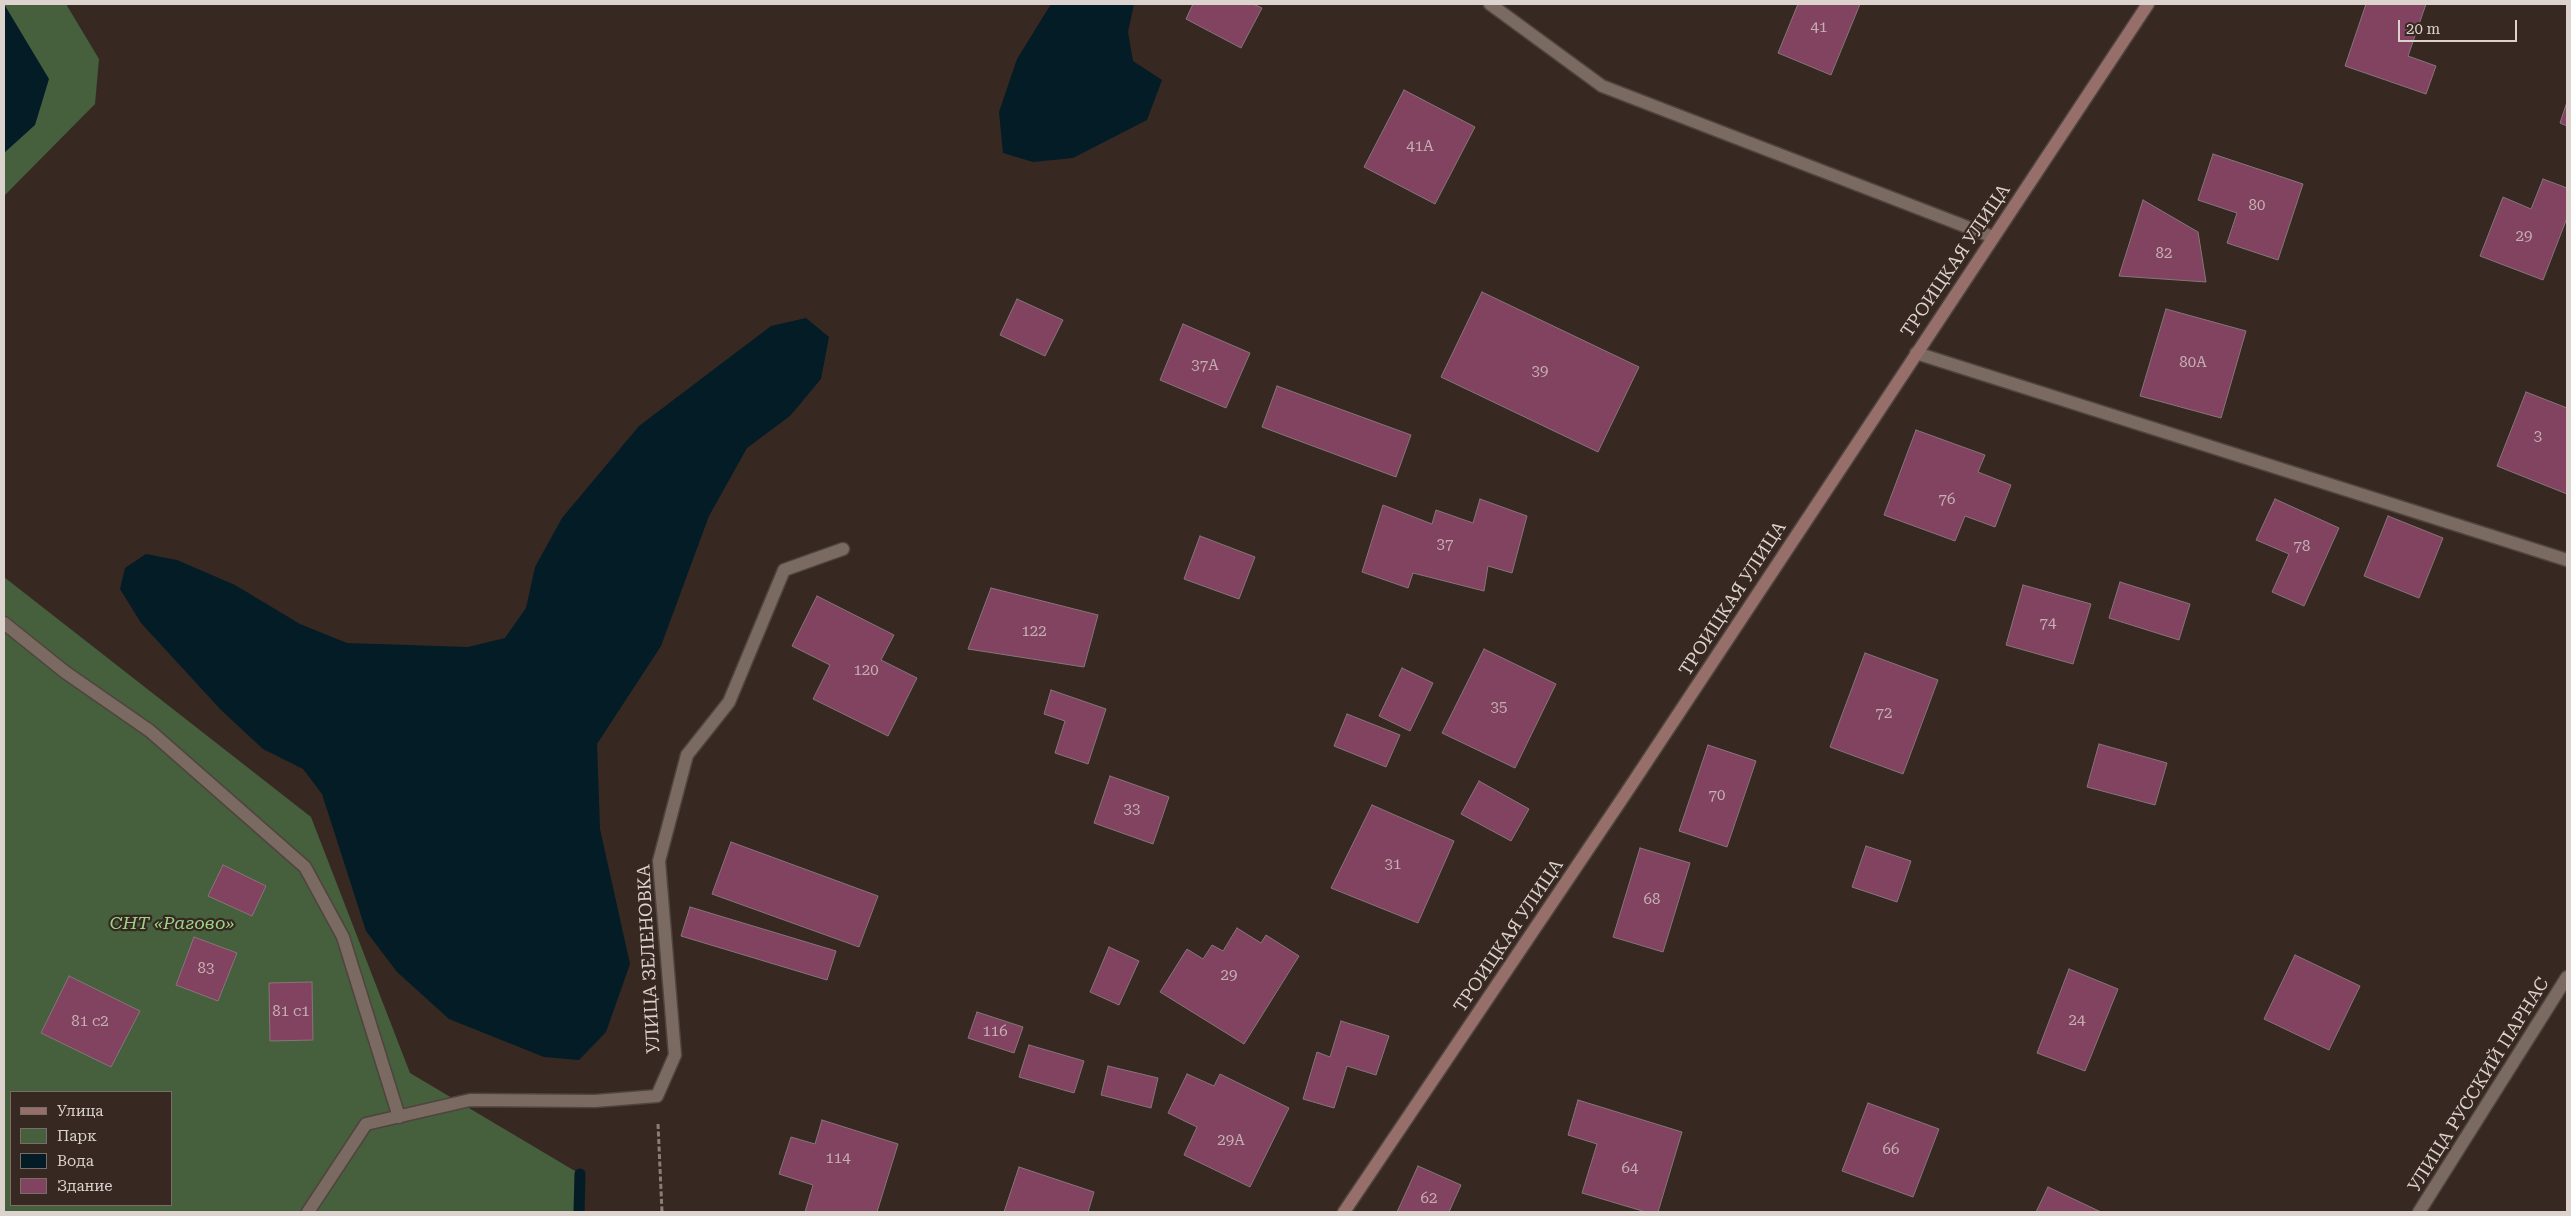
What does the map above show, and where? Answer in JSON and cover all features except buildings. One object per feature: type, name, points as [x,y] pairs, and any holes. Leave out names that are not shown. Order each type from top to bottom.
[{"type":"street","points":[[1490,4],[1602,86],[1993,237]]},
{"type":"street","name":"ТРОИЦКАЯ УЛИЦА","points":[[1344,1212],[1626,793],[2148,4]]},
{"type":"street","points":[[1916,353],[2567,560]]},
{"type":"street","name":"УЛИЦА ЗЕЛЕНОВКА","points":[[657,1096],[675,1055],[660,862],[687,755],[730,702],[784,570],[844,550]]},
{"type":"street","points":[[4,622],[64,672],[150,731],[305,867],[343,937],[399,1117]]},
{"type":"street","name":"УЛИЦА РУССКИЙ ПАРНАС","points":[[2419,1212],[2567,977]]},
{"type":"street","points":[[308,1212],[366,1124],[470,1100],[595,1100],[657,1096]]},
{"type":"path","points":[[657,1096],[662,1212]]},
{"type":"green space","points":[[4,4],[66,4],[99,59],[95,104],[4,196]]},
{"type":"green space","name":"СНТ «Рагово»","points":[[4,577],[311,817],[410,1073],[580,1174],[579,1212],[4,1212]]},
{"type":"water","points":[[4,4],[49,79],[35,125],[4,153]]},
{"type":"water","points":[[1051,4],[1134,4],[1128,32],[1133,61],[1162,80],[1147,120],[1073,158],[1033,162],[1003,153],[999,112],[1017,59]]},
{"type":"water","points":[[806,318],[829,337],[821,379],[790,416],[747,448],[709,516],[661,646],[597,744],[600,829],[630,964],[606,1032],[579,1060],[544,1057],[449,1019],[397,972],[366,931],[322,794],[303,769],[263,749],[221,710],[141,623],[120,589],[125,568],[146,554],[177,560],[235,585],[300,624],[347,643],[468,647],[505,638],[526,608],[535,567],[562,518],[639,426],[771,326]]},
{"type":"waterway","points":[[579,1212],[580,1174]]}]
